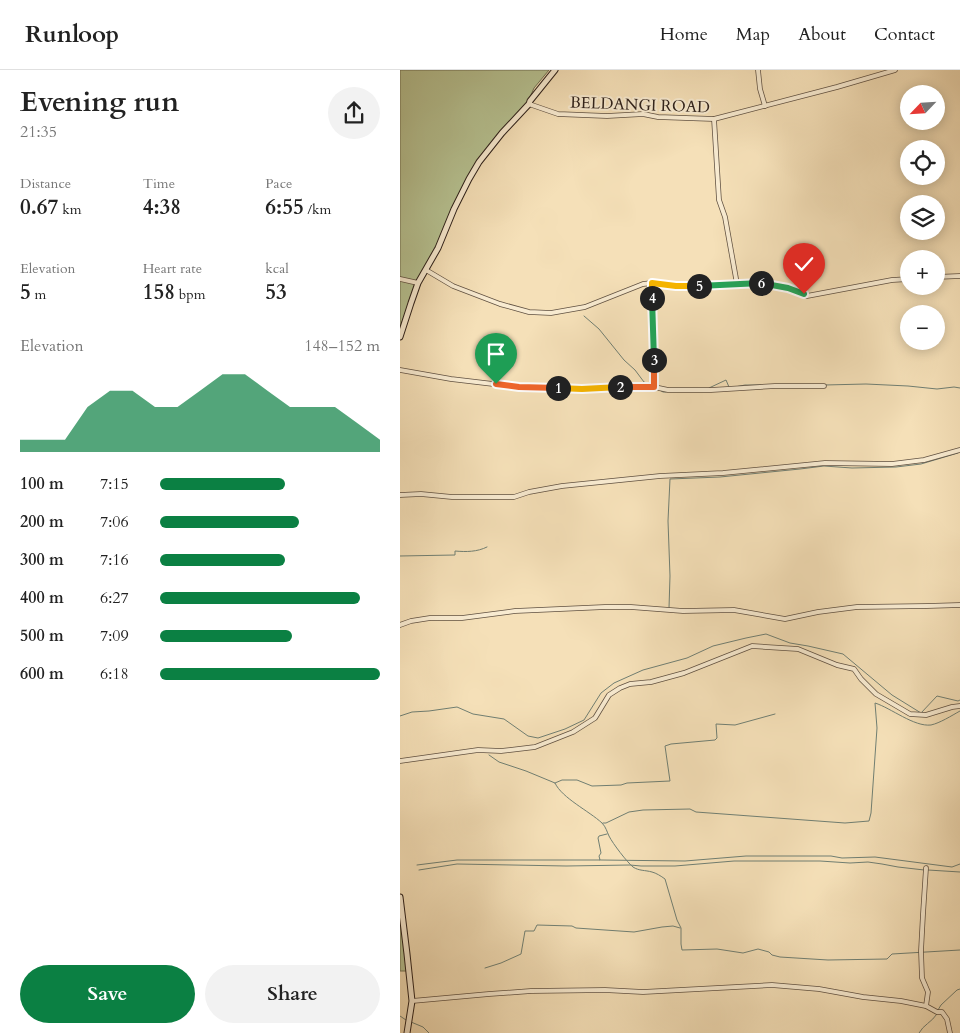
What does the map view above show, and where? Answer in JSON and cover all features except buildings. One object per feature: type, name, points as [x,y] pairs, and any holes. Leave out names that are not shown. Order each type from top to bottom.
[{"type":"street","points":[[400,337],[418,283],[438,248],[454,209],[479,162],[502,133],[529,104],[555,70]]},
{"type":"street","points":[[758,70],[760,89],[765,106]]},
{"type":"street","name":"BELDANGI ROAD","points":[[529,104],[558,114],[608,116],[643,114],[658,117],[714,119],[895,70]]},
{"type":"street","points":[[714,119],[719,200],[725,217],[737,284]]},
{"type":"street","points":[[426,270],[453,286],[500,304],[529,312],[551,313],[585,306],[643,284],[652,283],[676,286],[757,283],[777,285],[807,296],[900,279]]},
{"type":"street","points":[[945,277],[960,276]]},
{"type":"street","points":[[400,279],[418,283]]},
{"type":"street","points":[[652,283],[654,387]]},
{"type":"street","points":[[400,370],[451,379],[519,387],[582,389],[654,387],[668,390],[702,390],[776,386],[824,386]]},
{"type":"street","points":[[400,495],[514,497],[529,492],[562,486],[660,476],[723,473],[825,462],[892,464],[924,460],[960,450]]},
{"type":"street","points":[[400,625],[410,621],[430,618],[462,618],[514,611],[631,606],[683,611],[734,610],[785,620],[818,612],[857,607],[960,604]]},
{"type":"street","points":[[400,761],[478,750],[500,751],[535,747],[573,732],[595,718],[610,695],[620,688],[630,684],[651,682],[684,672],[752,646],[798,650],[854,669],[876,694],[910,714],[926,715],[960,706]]},
{"type":"street","points":[[926,868],[921,951],[922,978],[928,992],[926,1006]]},
{"type":"street","points":[[400,897],[412,1001],[407,1033]]},
{"type":"street","points":[[412,1001],[541,991],[627,990],[643,992],[772,984],[820,989],[926,1006],[940,1012],[947,1019],[950,1033]]},
{"type":"green space","points":[[400,70],[549,70],[534,88],[526,106],[484,153],[400,327]]},
{"type":"green space","points":[[400,914],[409,971],[400,971]]},
{"type":"waterway","points":[[584,316],[599,329],[644,382],[650,385]]},
{"type":"waterway","points":[[709,388],[726,380],[729,387]]},
{"type":"waterway","points":[[825,385],[866,384],[937,389],[960,388]]},
{"type":"waterway","points":[[735,387],[761,385]]},
{"type":"waterway","points":[[658,389],[666,392]]},
{"type":"waterway","points":[[669,608],[668,521],[670,479],[720,477],[824,466],[852,468],[896,467],[921,464],[958,453]]},
{"type":"waterway","points":[[400,556],[455,555],[455,551],[471,551],[487,547]]},
{"type":"waterway","points":[[400,716],[412,712],[457,707],[473,714],[504,719],[528,736],[538,738],[584,720],[601,693],[614,683],[643,670],[687,658],[713,646],[766,634],[790,643],[843,654],[892,695],[921,713],[937,696],[960,700]]},
{"type":"waterway","points":[[603,823],[629,812],[690,809],[696,812],[845,823],[869,821],[877,728],[875,703],[924,725],[938,723],[960,711]]},
{"type":"waterway","points":[[555,783],[562,780],[577,780],[592,786],[670,781],[665,746],[715,740],[717,738],[716,724],[735,725],[775,714]]},
{"type":"waterway","points":[[489,755],[499,762],[555,783],[563,794],[602,823],[614,844],[633,867],[654,872],[665,879],[681,928],[682,950],[717,949],[743,953],[758,949],[780,957],[828,960],[887,959],[892,954],[960,950]]},
{"type":"waterway","points":[[417,865],[457,860],[600,860],[599,856],[601,853],[598,838],[607,834]]},
{"type":"waterway","points":[[600,860],[685,861],[746,856],[831,856],[842,858],[875,857],[952,867],[960,864]]},
{"type":"waterway","points":[[419,870],[457,864],[675,866],[734,861],[868,862],[924,870]]},
{"type":"waterway","points":[[928,870],[960,872]]},
{"type":"waterway","points":[[485,968],[521,954],[525,931],[534,931],[537,925],[572,926],[576,928],[634,932],[673,926],[680,928]]},
{"type":"waterway","points":[[938,1010],[941,1005],[960,989]]},
{"type":"waterway","points":[[919,1033],[937,1014]]},
{"type":"waterway","points":[[400,1016],[406,1020]]},
{"type":"waterway","points":[[411,1022],[423,1027],[429,1033]]},
{"type":"route","points":[[496,384],[519,387],[582,389],[654,387],[652,283],[676,286],[757,283],[777,285],[804,294]]}]
